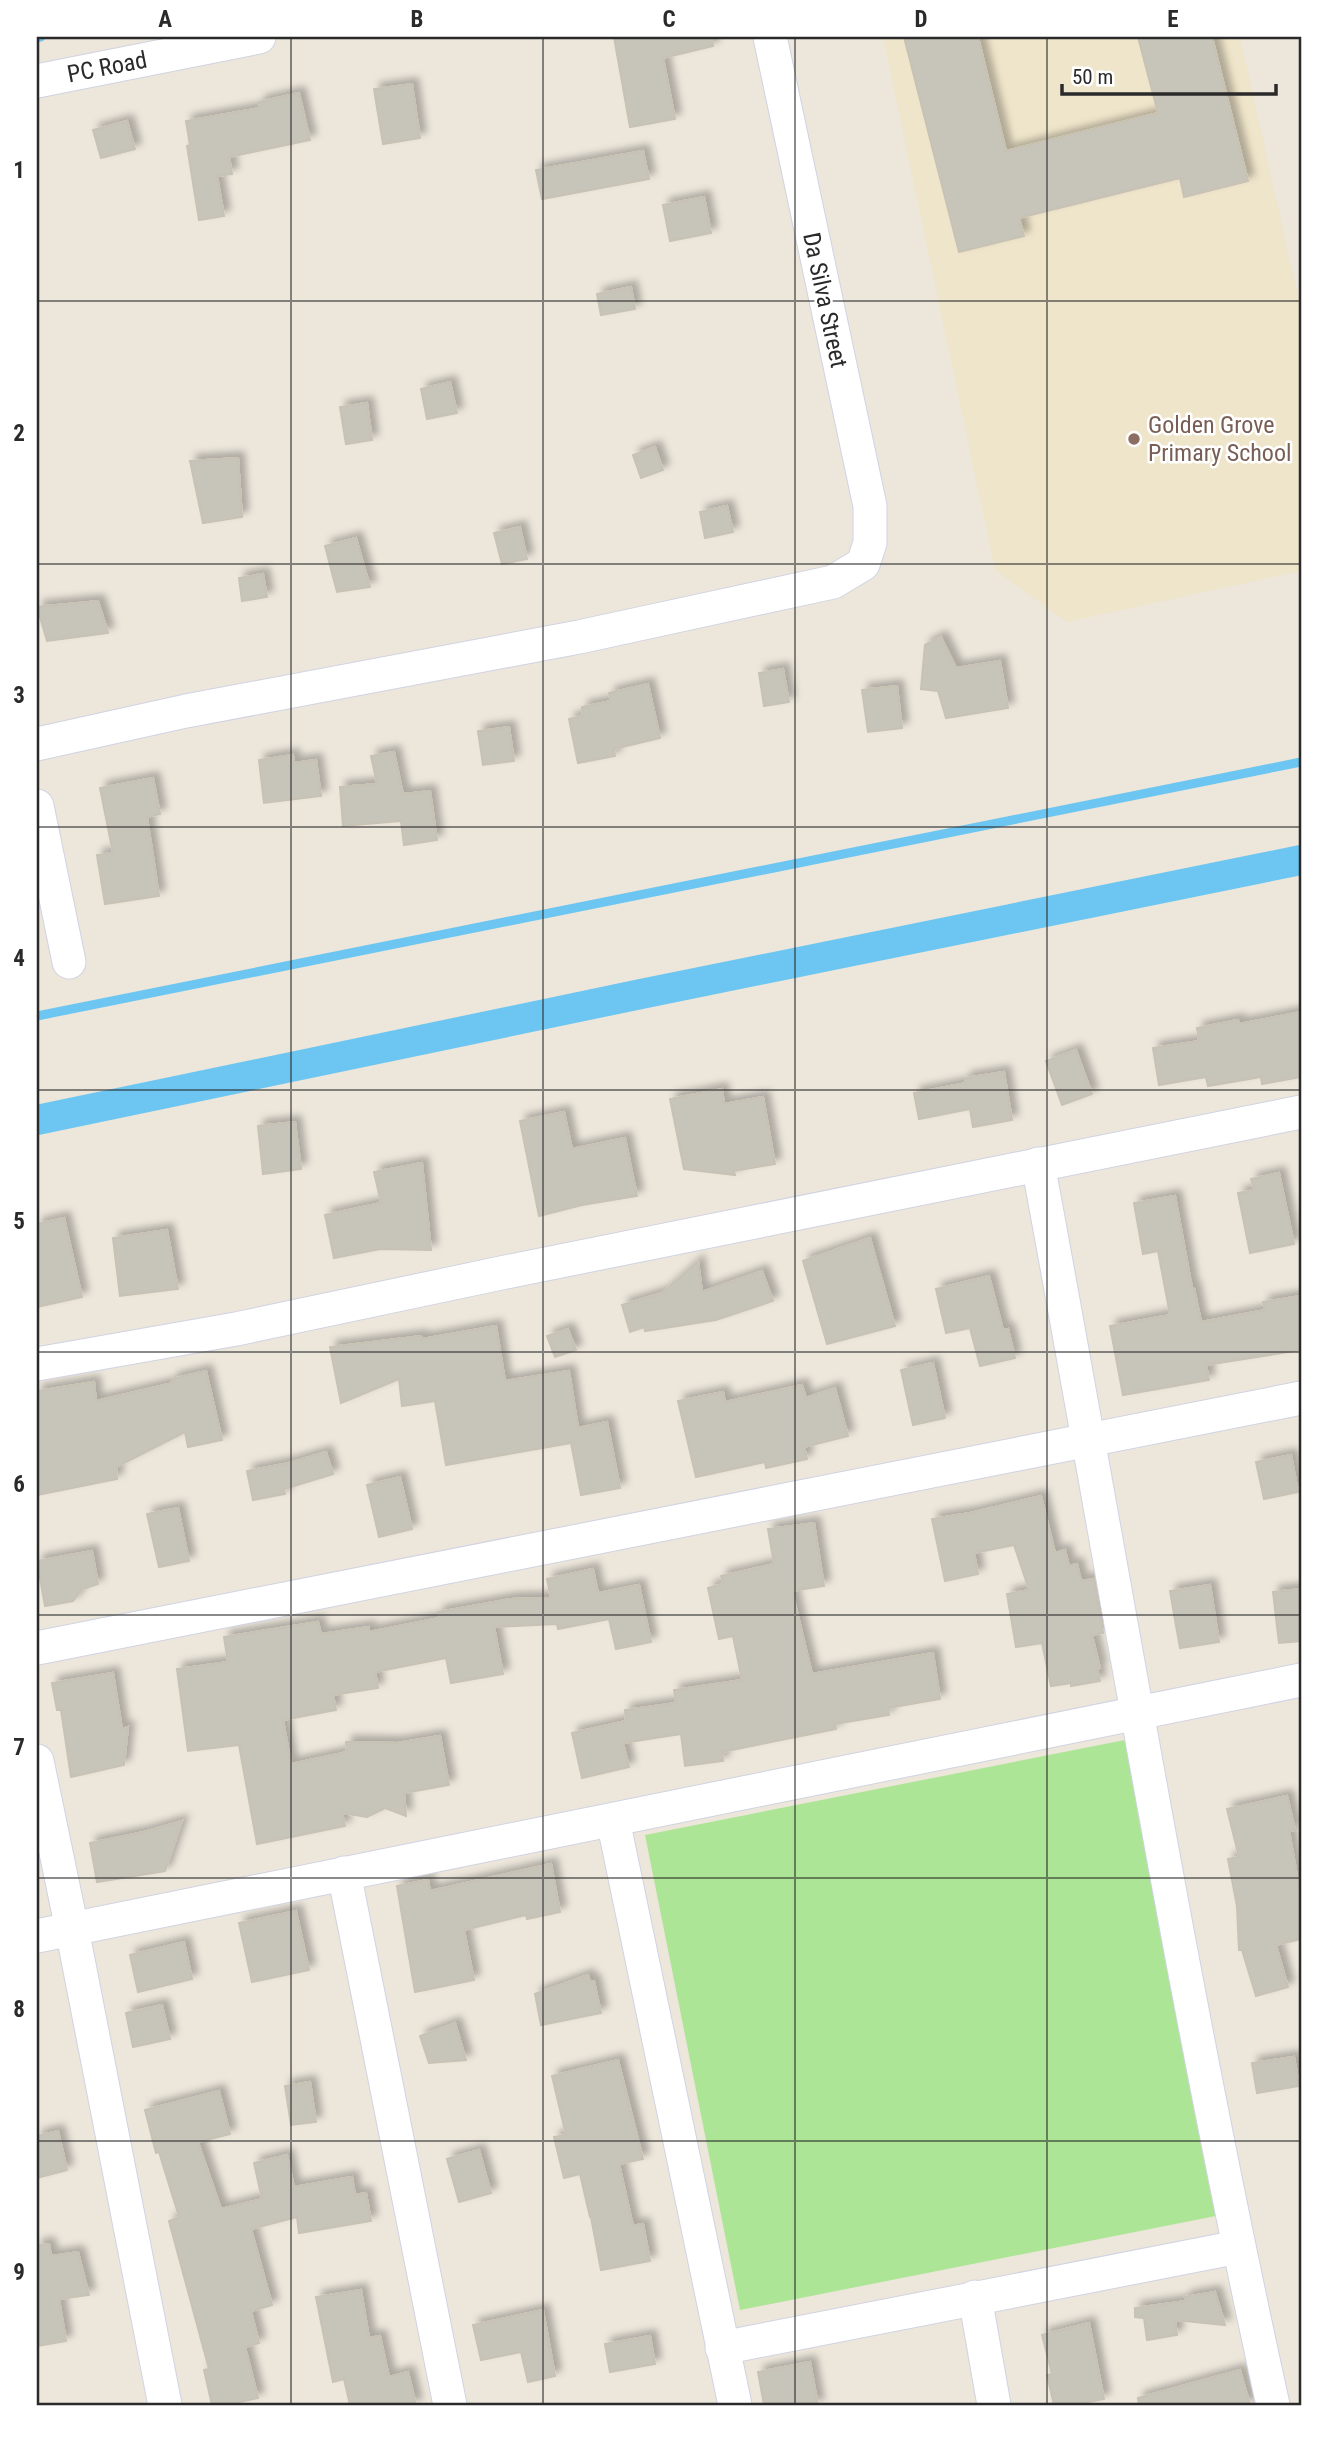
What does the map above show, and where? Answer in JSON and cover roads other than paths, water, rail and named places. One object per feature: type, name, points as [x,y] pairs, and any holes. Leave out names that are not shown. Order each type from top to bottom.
[{"type":"street","name":"PC Road","points":[[37,81],[259,37]]},
{"type":"street","name":"Da Silva Street","points":[[37,744],[187,711],[579,637],[833,582],[863,564],[870,543],[870,506],[770,37]]},
{"type":"street","points":[[37,806],[69,962]]},
{"type":"street","points":[[37,1364],[236,1329],[1301,1112]]},
{"type":"street","points":[[1038,1164],[1090,1441],[1137,1714],[1238,2247],[1273,2405]]},
{"type":"street","points":[[37,1648],[1301,1398]]},
{"type":"street","points":[[37,1936],[1301,1680]]},
{"type":"street","points":[[37,1761],[165,2405]]},
{"type":"street","points":[[612,1820],[735,2405]]},
{"type":"street","points":[[344,1873],[450,2405]]},
{"type":"street","points":[[722,2348],[1238,2247]]},
{"type":"street","points":[[975,2297],[994,2405]]},
{"type":"waterway","points":[[37,38],[41,37]]},
{"type":"waterway","points":[[37,1016],[1301,762]]},
{"type":"waterway","points":[[37,1120],[1301,860]]},
{"type":"place","name":"Golden Grove Primary School","points":[[1134,439]]}]
